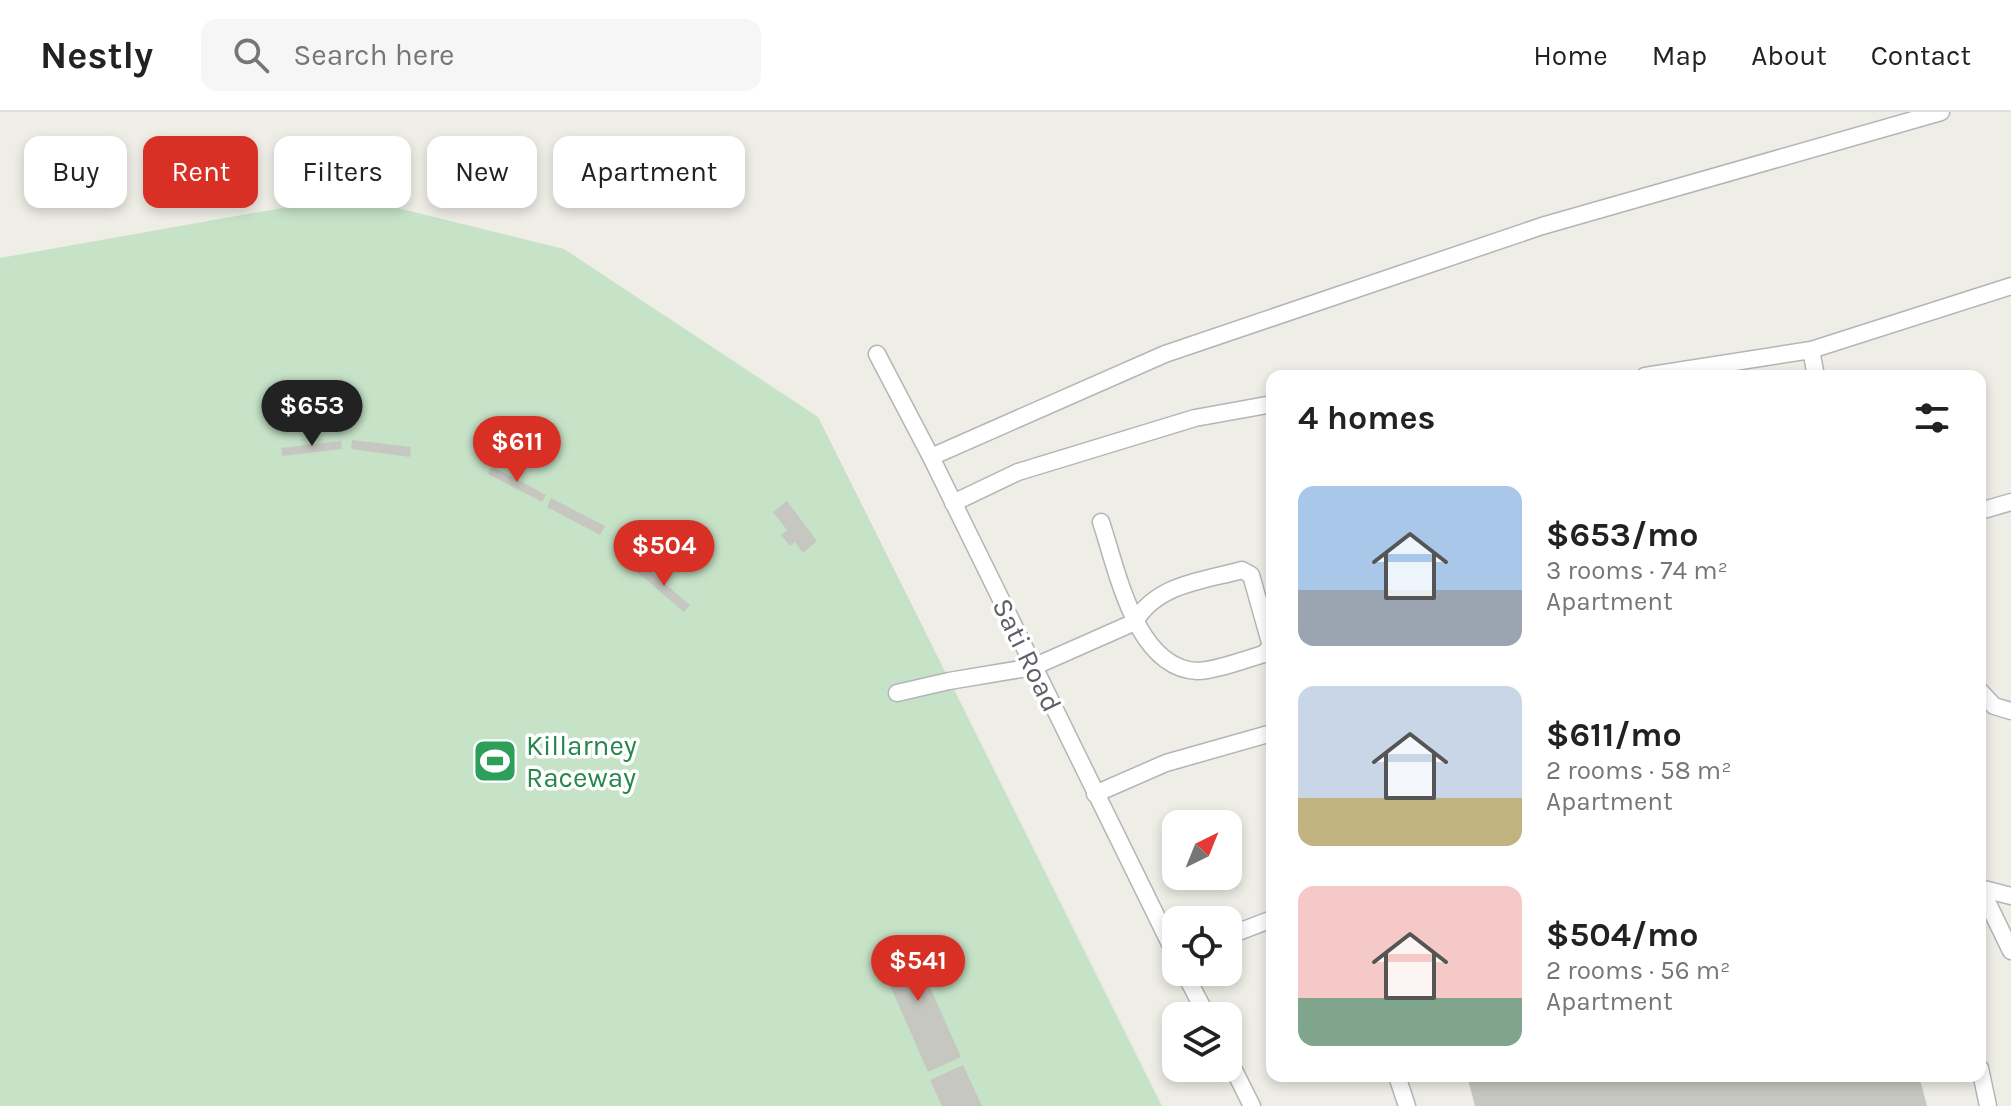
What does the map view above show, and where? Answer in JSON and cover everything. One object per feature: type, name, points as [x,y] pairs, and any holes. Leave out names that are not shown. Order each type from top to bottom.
[{"type":"lane","points":[[931,457],[1165,354],[1542,226],[1941,112]]},
{"type":"lane","points":[[1683,370],[1811,350],[2011,286]]},
{"type":"lane","points":[[1811,350],[1815,370]]},
{"type":"lane","name":"Sati Road","points":[[877,354],[931,457],[1162,928]]},
{"type":"lane","points":[[953,503],[1018,472],[1195,418],[1266,405]]},
{"type":"lane","points":[[1986,509],[2011,502]]},
{"type":"lane","points":[[1101,522],[1135,622],[1148,643],[1167,660],[1181,668],[1199,671],[1266,652]]},
{"type":"lane","points":[[897,693],[1033,667],[1135,622],[1143,607],[1166,591],[1242,570],[1251,575],[1266,628]]},
{"type":"lane","points":[[1986,697],[1994,706],[2011,711]]},
{"type":"lane","points":[[1095,794],[1166,763],[1266,735]]},
{"type":"lane","points":[[1986,890],[2011,896]]},
{"type":"lane","points":[[1986,900],[2011,951]]},
{"type":"lane","points":[[1242,931],[1266,921]]},
{"type":"lane","points":[[1240,1082],[1252,1106]]},
{"type":"lane","points":[[1399,1082],[1407,1106]]},
{"type":"lane","points":[[1983,1082],[1988,1106]]},
{"type":"green space","name":"Killarney Raceway","points":[[281,208],[398,208],[564,249],[818,417],[1162,1106],[0,1106],[0,258]]},
{"type":"building","points":[[352,440],[411,447],[410,457],[351,449]]},
{"type":"building","points":[[341,441],[342,449],[282,456],[281,448]]},
{"type":"building","points":[[492,466],[546,495],[542,502],[488,474]]},
{"type":"building","points":[[551,498],[605,526],[600,535],[547,507]]},
{"type":"building","points":[[787,501],[817,541],[803,553],[795,542],[790,546],[781,535],[787,530],[773,512]]},
{"type":"building","points":[[643,565],[690,605],[684,612],[637,572]]},
{"type":"building","points":[[907,935],[961,1057],[928,1072],[874,949]]},
{"type":"building","points":[[963,1065],[982,1106],[942,1106],[930,1080]]},
{"type":"building","points":[[1469,1082],[1921,1082],[1927,1106],[1475,1106]]},
{"type":"place","name":"Killarney Raceway","points":[[495,761]]}]
